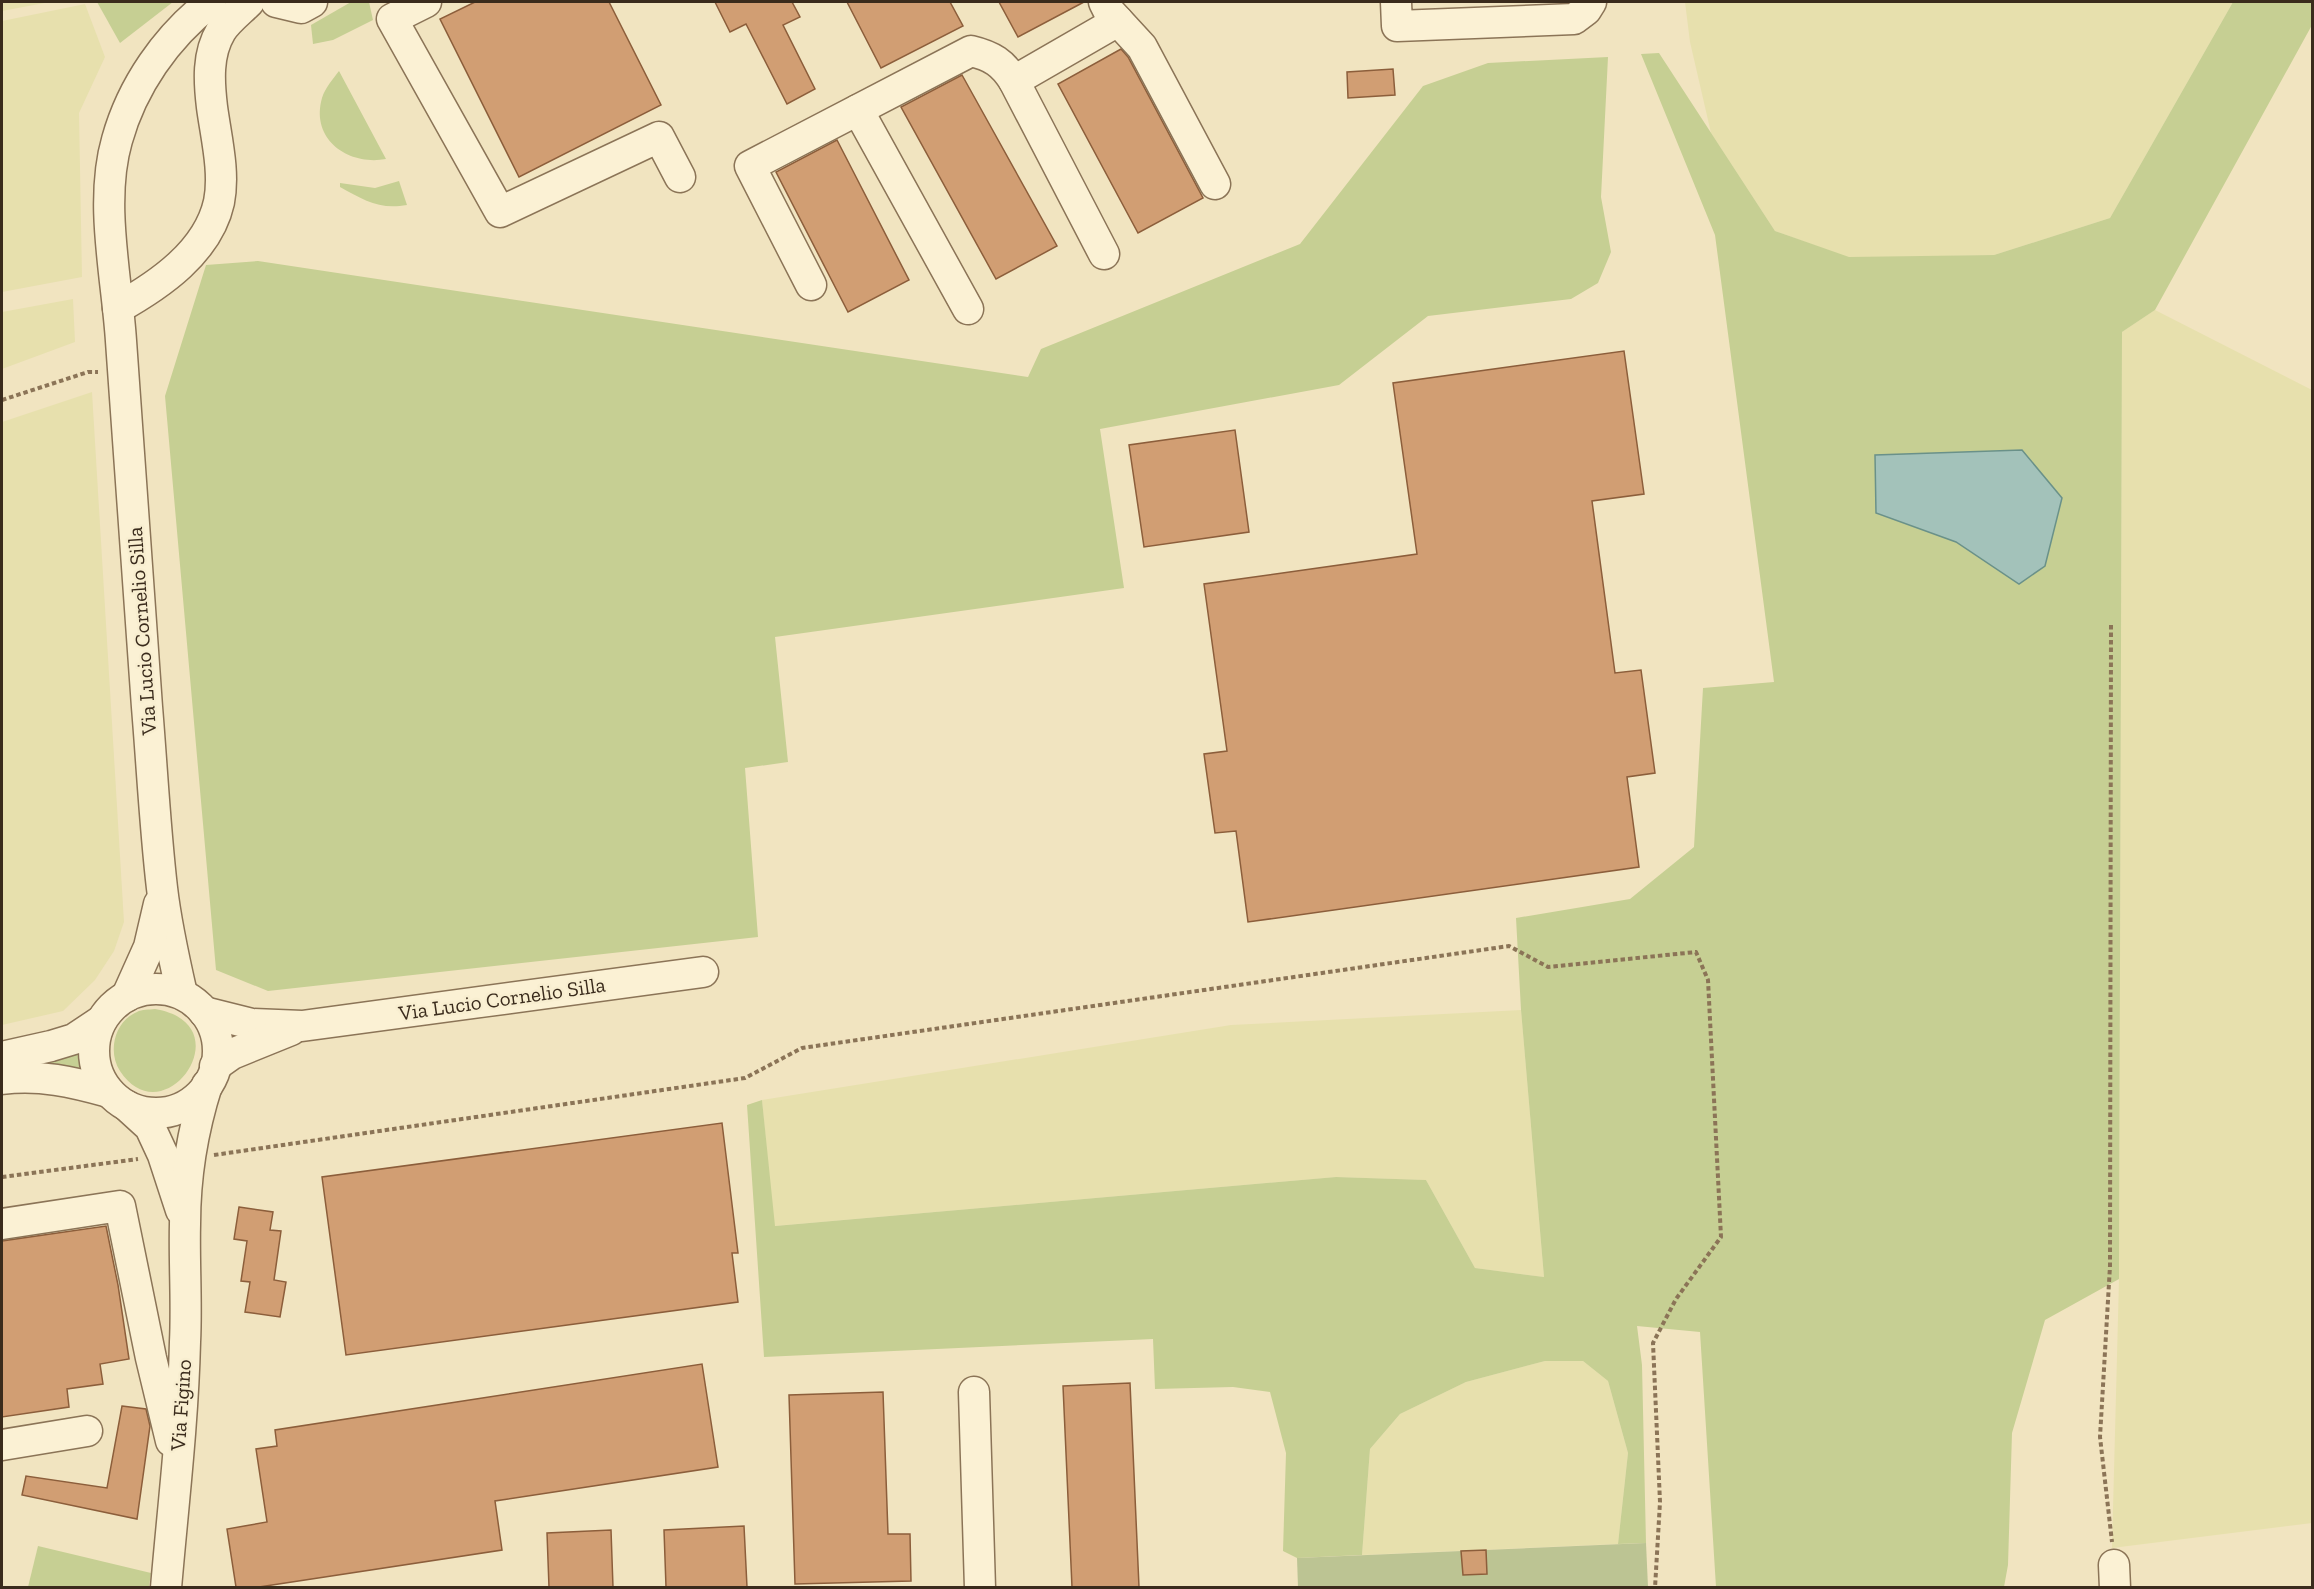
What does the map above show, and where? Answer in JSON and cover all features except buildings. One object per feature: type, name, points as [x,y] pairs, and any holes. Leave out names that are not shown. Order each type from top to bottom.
[{"type":"street","name":"Via Lucio Cornelio Silla","points":[[211,2],[194,15],[168,42],[148,71],[128,108],[116,141],[110,175],[109,210],[162,890],[193,1003],[216,1038],[211,1076]]},
{"type":"street","points":[[118,308],[147,291],[175,270],[196,247],[212,222],[219,201],[220,175],[209,83],[211,59],[220,31],[249,2]]},
{"type":"street","points":[[276,2],[301,8],[312,2]]},
{"type":"street","points":[[426,2],[392,19],[500,212],[659,137],[680,177]]},
{"type":"street","points":[[1396,2],[1397,26],[1574,19],[1586,10],[1591,2]]},
{"type":"street","points":[[1014,81],[1111,11],[1142,47],[1215,184]]},
{"type":"street","points":[[811,285],[750,166],[971,51],[996,59],[1006,67],[1104,254]]},
{"type":"street","points":[[858,110],[968,309]]},
{"type":"street","name":"Via Lucio Cornelio Silla","points":[[127,996],[149,947],[162,890]]},
{"type":"street","name":"Via Lucio Cornelio Silla","points":[[2,1057],[51,1046],[74,1038],[101,1021],[116,1003],[127,996],[154,989],[167,990],[193,1003],[252,1024],[302,1026],[703,972]]},
{"type":"street","points":[[101,1021],[94,1047],[99,1077],[118,1099],[177,1155]]},
{"type":"street","name":"Via Lucio Cornelio Silla","points":[[2,1079],[56,1078],[118,1099],[150,1113],[177,1109],[188,1103],[232,1054],[302,1026]]},
{"type":"street","name":"Via Figino","points":[[166,1587],[186,1341],[184,1221],[177,1155],[198,1114],[211,1076]]},
{"type":"street","points":[[2,1224],[120,1206],[151,1358],[177,1464]]},
{"type":"street","points":[[974,1392],[981,1587]]},
{"type":"street","points":[[2,1445],[87,1431]]},
{"type":"path","points":[[2,400],[88,372],[122,372]]},
{"type":"path","points":[[2111,625],[2110,1266],[2100,1437],[2114,1576]]},
{"type":"path","points":[[2,1177],[177,1155],[207,1156],[745,1077],[802,1048],[1509,946],[1548,967],[1695,952],[1708,980],[1721,1238],[1676,1299],[1653,1343],[1660,1502],[1655,1587]]},
{"type":"shaded area","points":[[2,2],[50,2],[2,11]]},
{"type":"shaded area","points":[[1685,2],[2233,2],[2110,218],[1994,255],[1849,258],[1775,231],[1711,133],[1690,42]]},
{"type":"shaded area","points":[[85,4],[105,57],[79,113],[82,277],[2,292],[2,21]]},
{"type":"shaded area","points":[[73,299],[75,342],[2,369],[2,312]]},
{"type":"shaded area","points":[[2155,310],[2312,390],[2312,1523],[2112,1548],[2119,1279],[2122,332]]},
{"type":"shaded area","points":[[92,392],[124,922],[114,951],[95,980],[63,1011],[2,1025],[2,422]]},
{"type":"shaded area","points":[[1521,1010],[1544,1277],[1475,1268],[1426,1180],[1336,1177],[774,1226],[762,1100],[1231,1025]]},
{"type":"shaded area","points":[[1545,1361],[1583,1361],[1608,1381],[1628,1453],[1618,1544],[1362,1555],[1370,1449],[1400,1414],[1466,1382]]},
{"type":"green space","points":[[97,2],[173,2],[120,43]]},
{"type":"green space","points":[[351,2],[369,2],[373,20],[333,40],[313,44],[311,25]]},
{"type":"green space","points":[[2233,2],[2312,2],[2312,25],[2155,310],[2122,332],[2119,1279],[2045,1320],[2012,1433],[2008,1565],[2004,1587],[1716,1587],[1700,1332],[1637,1326],[1642,1365],[1646,1543],[1618,1544],[1628,1453],[1608,1381],[1583,1361],[1545,1361],[1466,1382],[1400,1414],[1370,1449],[1362,1555],[1297,1558],[1283,1551],[1286,1453],[1270,1392],[1233,1387],[1155,1389],[1153,1339],[764,1357],[747,1105],[762,1100],[775,1226],[1336,1177],[1426,1180],[1475,1268],[1544,1277],[1521,1010],[1516,918],[1630,899],[1694,847],[1703,688],[1774,682],[1715,235],[1641,54],[1659,53],[1775,231],[1849,257],[1994,255],[2110,218]],"holes":[[[1877,513],[2045,566],[2019,584],[1956,542]]]},
{"type":"green space","points":[[1608,57],[1601,197],[1611,252],[1598,283],[1571,299],[1428,316],[1339,385],[1100,429],[1124,588],[775,637],[788,762],[745,768],[758,937],[268,991],[216,970],[165,396],[206,265],[258,261],[1028,377],[1041,349],[1300,244],[1423,86],[1488,63]]},
{"type":"green space","points":[[339,71],[386,159],[372,160],[346,154],[327,138],[320,113],[322,98]]},
{"type":"green space","points":[[399,181],[407,205],[380,205],[364,200],[340,187],[340,183],[375,188]]},
{"type":"green space","points":[[155,1009],[181,1019],[194,1034],[195,1053],[188,1071],[174,1085],[157,1092],[138,1088],[120,1071],[114,1055],[115,1037],[123,1022],[141,1010]]},
{"type":"green space","points":[[81,1046],[79,1059],[85,1073],[15,1070]]},
{"type":"green space","points":[[1646,1543],[1648,1587],[1298,1587],[1297,1558]]},
{"type":"green space","points":[[38,1546],[151,1573],[149,1587],[28,1587]]},
{"type":"water","points":[[2022,450],[2062,498],[2045,566],[2019,584],[1956,542],[1876,513],[1875,455]]}]
